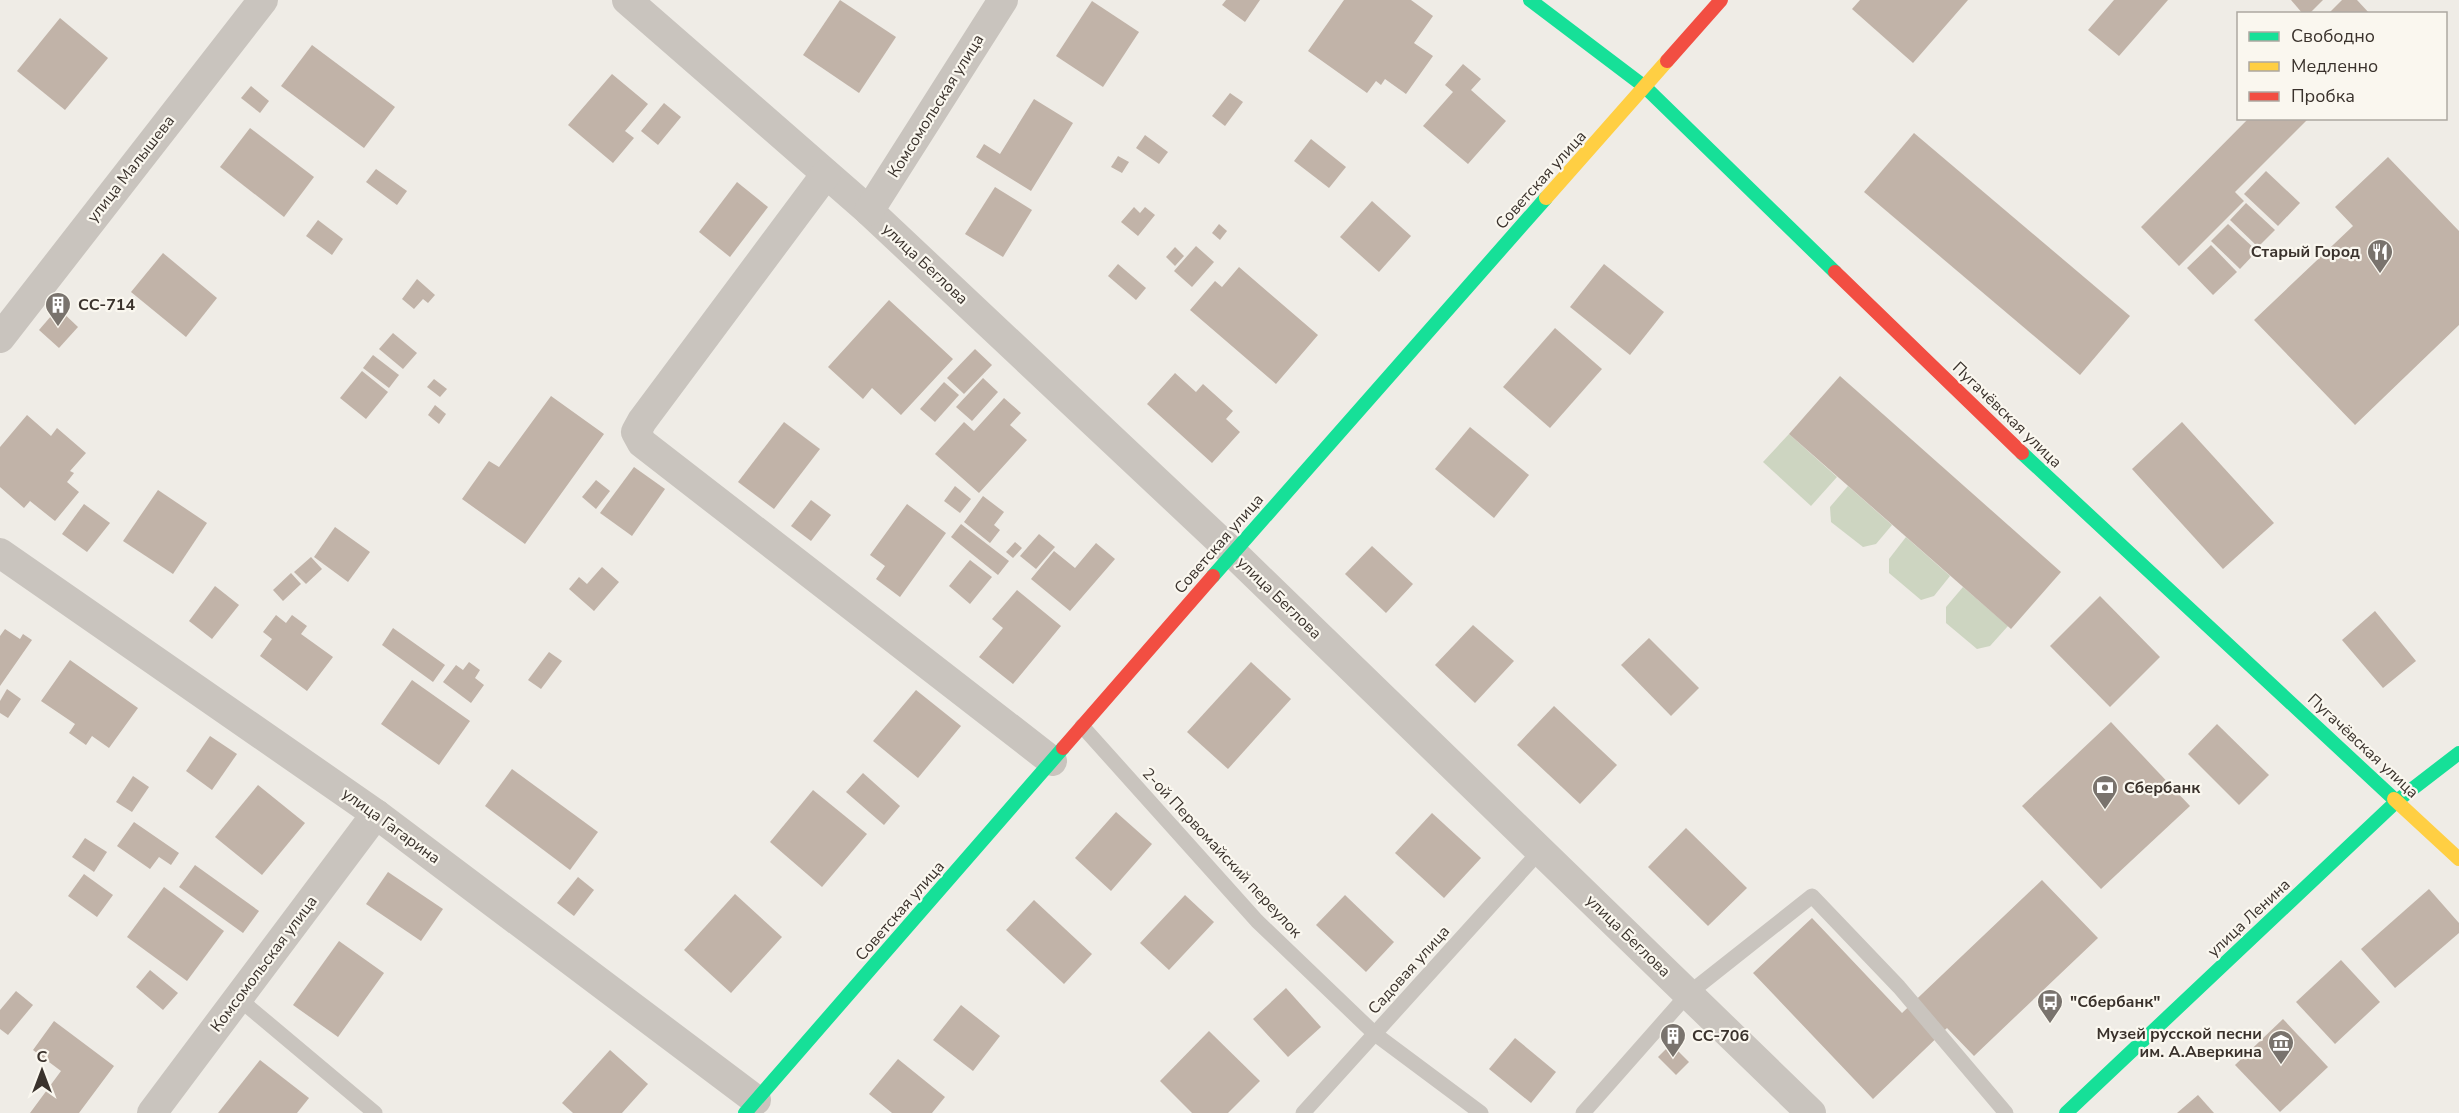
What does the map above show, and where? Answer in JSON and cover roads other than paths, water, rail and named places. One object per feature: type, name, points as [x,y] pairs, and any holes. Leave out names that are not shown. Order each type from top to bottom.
[{"type":"street","name":"улица Малышева","points":[[0,338],[263,0]]},
{"type":"street","name":"улица Беглова","points":[[627,0],[868,211],[1233,553],[1811,1113]]},
{"type":"street","name":"Комсомольская улица","points":[[868,211],[1003,0]]},
{"type":"street","name":"Пугачёвская улица","points":[[1530,0],[1645,87],[2051,481],[2398,800],[2459,859]]},
{"type":"street","name":"Советская улица","points":[[755,1107],[1082,726],[1721,0]]},
{"type":"street","points":[[826,174],[636,432],[642,443],[1052,761]]},
{"type":"street","name":"улица Гагарина","points":[[0,553],[376,814],[755,1107]]},
{"type":"street","name":"улица Ленина","points":[[2066,1113],[2398,800],[2459,753]]},
{"type":"street","name":"Комсомольская улица","points":[[152,1113],[376,814]]},
{"type":"lane","name":"2-ой Первомайский переулок","points":[[1082,726],[1257,921],[1375,1034],[1481,1113]]},
{"type":"lane","name":"Садовая улица","points":[[1303,1113],[1540,851]]},
{"type":"lane","points":[[1583,1113],[1688,994],[1812,896],[1899,987],[2006,1113]]},
{"type":"lane","points":[[238,998],[375,1113]]},
{"type":"place","name":"Старый Город","points":[[2380,275]]},
{"type":"place","name":"СС-714","points":[[58,328]]},
{"type":"place","name":"Сбербанк","points":[[2105,811]]},
{"type":"place","name":"\"Сбербанк\"","points":[[2050,1025]]},
{"type":"place","name":"СС-706","points":[[1673,1059]]},
{"type":"place","name":"Музей русской песни им. А.Аверкина","points":[[2281,1066]]}]
